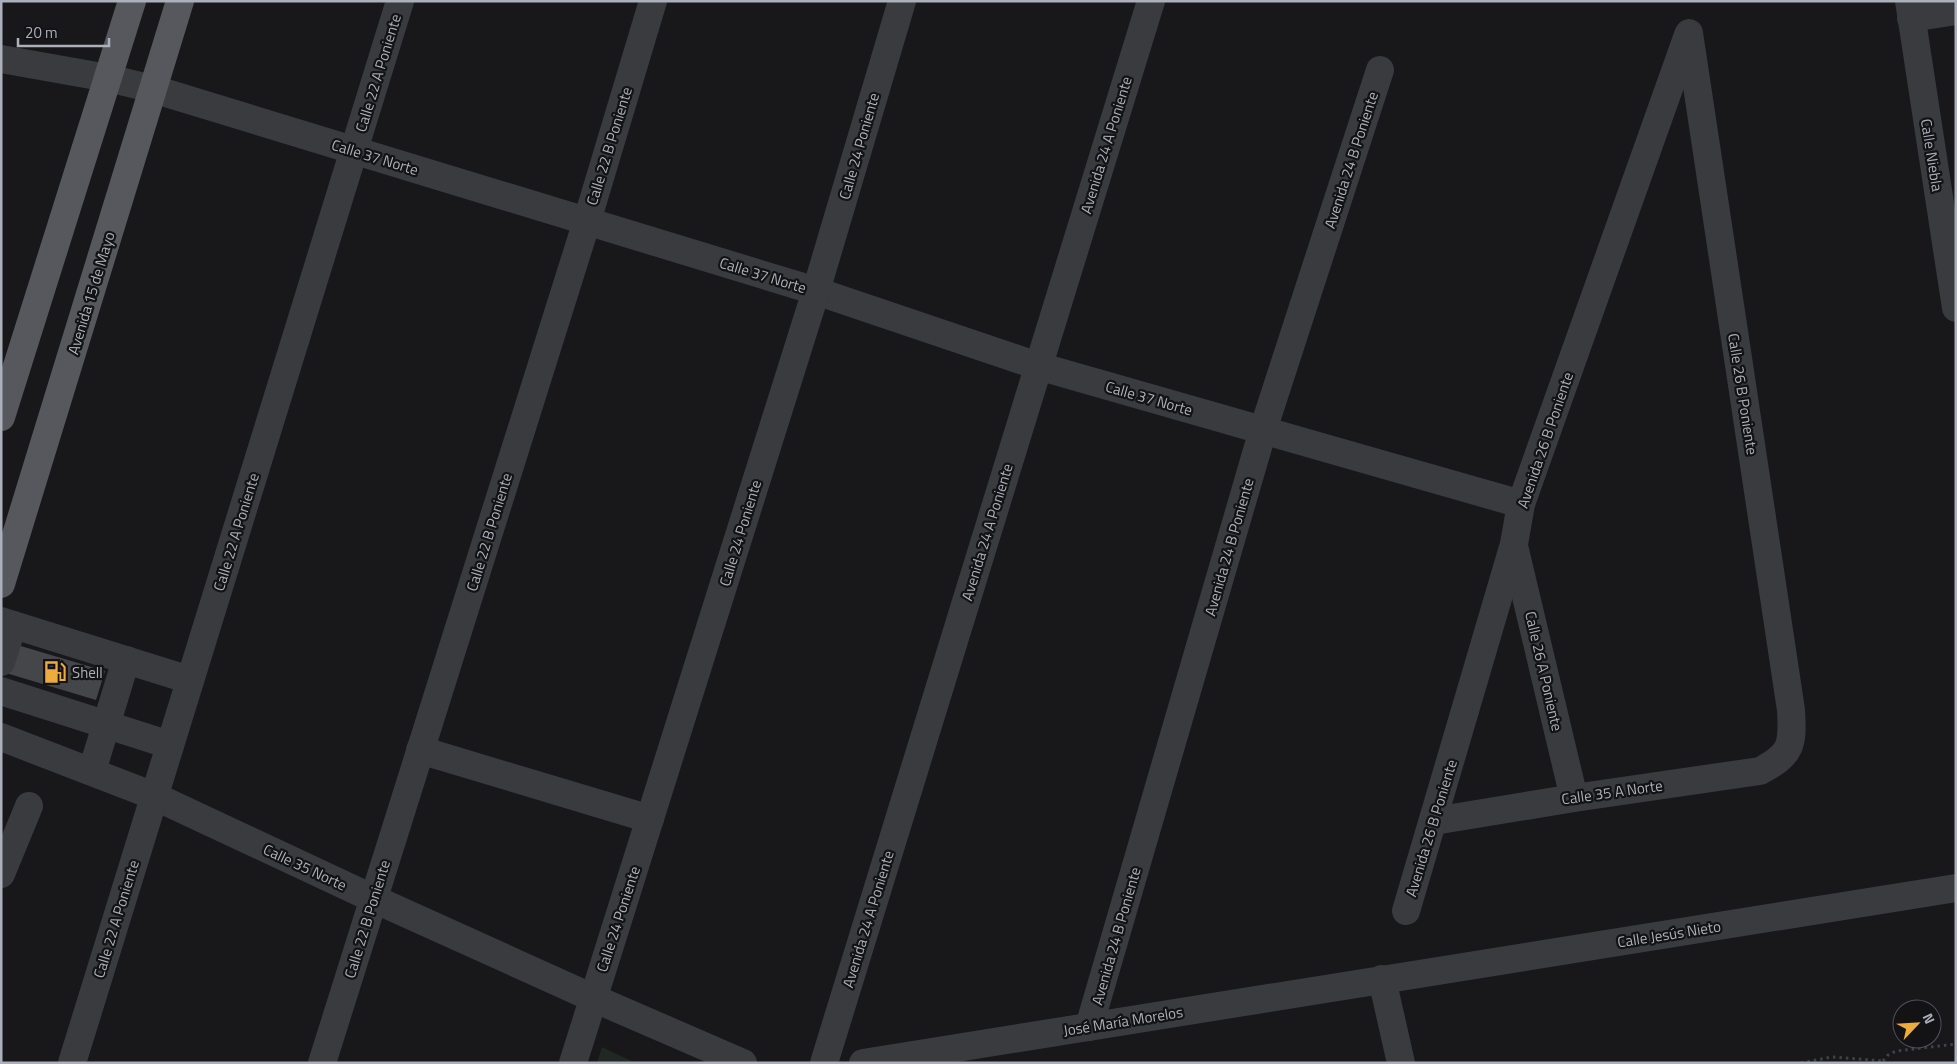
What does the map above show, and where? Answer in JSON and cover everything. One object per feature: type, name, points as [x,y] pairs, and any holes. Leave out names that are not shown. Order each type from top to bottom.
[{"type":"main road","points":[[1,417],[132,1]]},
{"type":"main road","name":"Avenida 15 de Mayo","points":[[1,584],[180,1]]},
{"type":"street","name":"Calle 22 A Poniente","points":[[72,1063],[400,1]]},
{"type":"street","name":"Calle 22 B Poniente","points":[[322,1063],[587,221],[653,1]]},
{"type":"street","name":"Calle 24 Poniente","points":[[573,1063],[816,291],[902,1]]},
{"type":"street","name":"Avenida 24 A Poniente","points":[[824,1063],[1151,1]]},
{"type":"street","points":[[1910,10],[1956,11]]},
{"type":"street","name":"Calle Niebla","points":[[1910,10],[1951,253],[1956,308]]},
{"type":"street","name":"Avenida 26 B Poniente","points":[[1406,911],[1514,544],[1521,504],[1689,33]]},
{"type":"street","name":"Calle 26 B Poniente","points":[[1689,33],[1792,710],[1793,737],[1786,754]]},
{"type":"street","name":"Calle 37 Norte","points":[[1,59],[108,78],[153,89],[816,291],[1038,366],[1521,504]]},
{"type":"street","name":"Avenida 24 B Poniente","points":[[1090,1026],[1263,430],[1380,70]]},
{"type":"street","name":"Calle 26 A Poniente","points":[[1514,544],[1574,798]]},
{"type":"street","points":[[1,662],[7,623],[190,680]]},
{"type":"street","points":[[92,771],[126,660]]},
{"type":"street","points":[[1,691],[170,745]]},
{"type":"street","name":"Calle 35 Norte","points":[[1,737],[154,796],[374,899],[593,998],[743,1063]]},
{"type":"street","points":[[420,750],[650,819]]},
{"type":"street","name":"Calle 35 A Norte","points":[[1434,821],[1574,798],[1760,771],[1786,754]]},
{"type":"street","points":[[1,874],[29,806]]},
{"type":"street","name":"Calle Jesús Nieto","points":[[1382,979],[1956,888]]},
{"type":"street","points":[[1382,979],[1401,1063]]},
{"type":"street","name":"José María Morelos","points":[[863,1063],[1382,979]]},
{"type":"path","points":[[1801,1063],[1832,1057],[1883,1062],[1888,1055],[1896,1051],[1956,1044]]},
{"type":"shaded area","points":[[602,1047],[636,1063],[597,1063]]},
{"type":"building","name":"Shell","points":[[14,644],[105,671],[96,700],[6,673]]},
{"type":"place","name":"Shell","points":[[55,672]]}]
